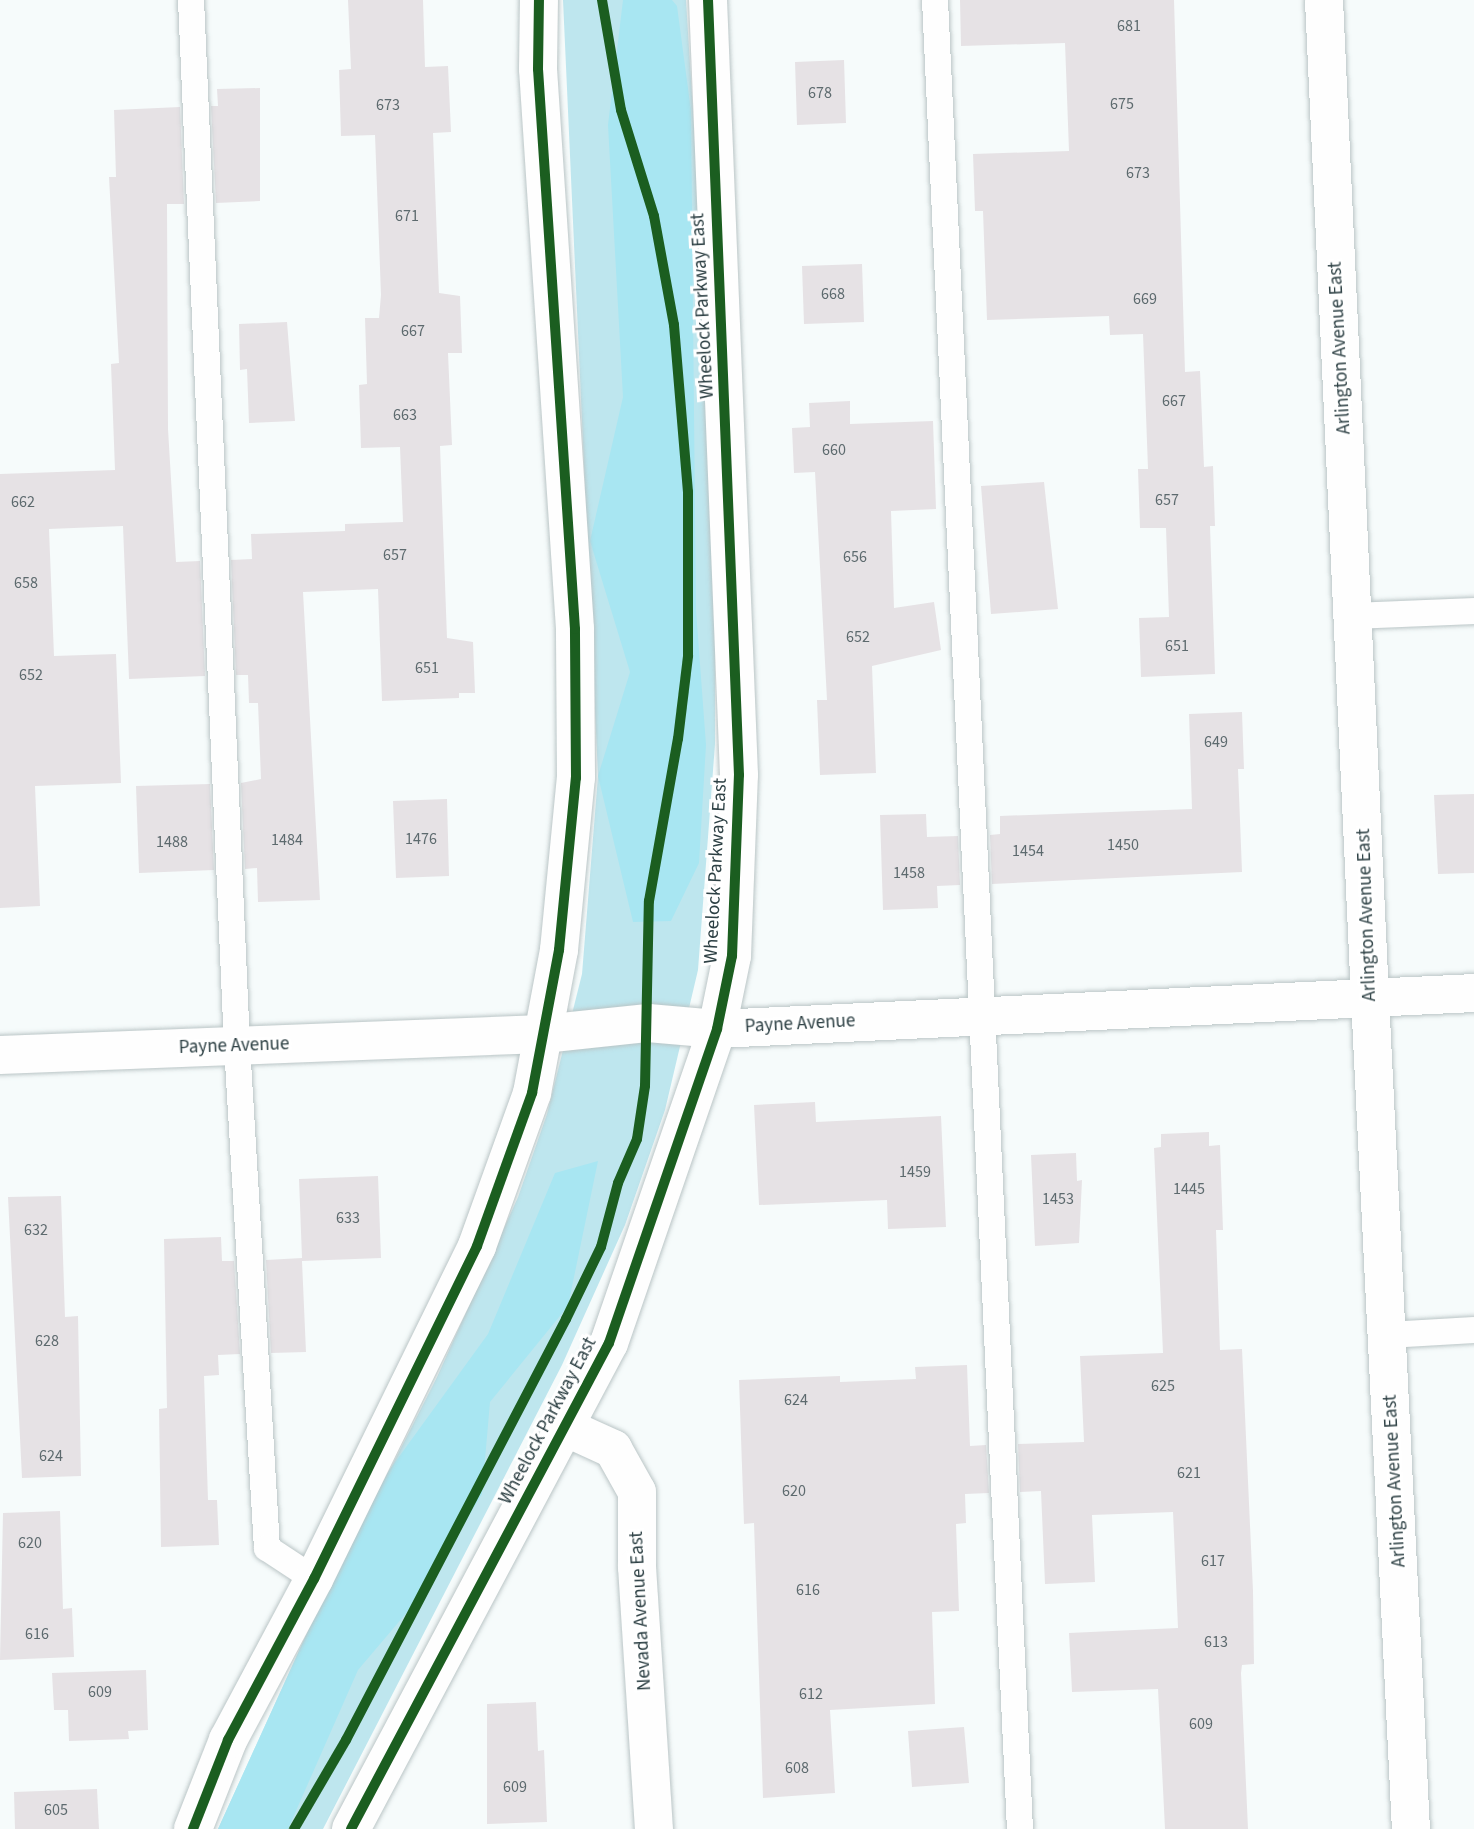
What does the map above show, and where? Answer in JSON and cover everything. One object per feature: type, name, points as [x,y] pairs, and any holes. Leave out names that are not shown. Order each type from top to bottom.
[{"type":"street","points":[[193,1829],[228,1740],[314,1579],[477,1246],[532,1093],[559,950],[576,764],[575,629],[538,69],[540,0]]},
{"type":"street","name":"Wheelock Parkway East","points":[[351,1829],[434,1667],[567,1428],[609,1343],[717,1029],[732,956],[739,775],[708,0]]},
{"type":"street","name":"Arlington Avenue East","points":[[1324,0],[1411,1829]]},
{"type":"street","name":"Payne Avenue","points":[[0,1055],[543,1034],[648,1023],[717,1029],[1474,993]]},
{"type":"street","name":"Nevada Avenue East","points":[[567,1428],[612,1449],[637,1492],[637,1567],[654,1829]]},
{"type":"lane","points":[[191,0],[237,1045],[267,1548],[314,1579]]},
{"type":"lane","points":[[935,0],[1020,1829]]},
{"type":"lane","points":[[1353,616],[1474,611]]},
{"type":"lane","points":[[1388,1335],[1474,1330]]},
{"type":"shaded area","points":[[563,0],[686,0],[705,304],[715,595],[715,744],[698,970],[665,1110],[625,1225],[562,1365],[323,1829],[218,1829],[306,1635],[437,1377],[518,1197],[547,1114],[582,974],[598,776]]},
{"type":"shaded area","points":[[623,0],[672,0],[677,6],[691,111],[696,610],[706,745],[699,863],[671,921],[633,922],[598,776],[630,672],[590,541],[623,397],[608,125]]},
{"type":"shaded area","points":[[598,1161],[568,1306],[490,1402],[482,1494],[420,1597],[358,1670],[288,1829],[218,1829],[320,1605],[388,1472],[488,1334],[555,1173]]},
{"type":"building","points":[[348,0],[423,0],[425,67],[448,66],[451,132],[433,133],[439,293],[460,296],[462,353],[448,353],[452,445],[440,446],[447,638],[473,642],[475,693],[459,693],[459,698],[382,701],[378,589],[303,592],[320,900],[258,902],[257,868],[245,869],[241,783],[261,779],[258,703],[249,703],[248,675],[236,675],[231,560],[252,559],[251,534],[345,531],[345,524],[403,522],[400,447],[361,448],[359,385],[367,384],[365,318],[379,318],[381,295],[375,135],[341,136],[339,70],[351,69]]},
{"type":"building","points":[[960,0],[1174,0],[1185,372],[1200,371],[1204,467],[1213,466],[1215,526],[1210,526],[1215,674],[1141,677],[1139,618],[1169,617],[1166,528],[1140,528],[1138,469],[1148,469],[1143,334],[1110,335],[1109,316],[987,320],[983,211],[975,211],[973,154],[1069,151],[1065,43],[961,46]]},
{"type":"building","points":[[844,60],[846,123],[797,125],[795,62]]},
{"type":"building","points":[[260,88],[260,201],[216,203],[211,106],[218,106],[217,89]]},
{"type":"building","points":[[180,107],[184,204],[167,204],[168,429],[176,562],[200,561],[205,676],[129,679],[123,526],[49,529],[54,656],[116,654],[121,783],[35,786],[40,906],[0,908],[0,474],[115,470],[111,364],[119,363],[109,177],[116,177],[114,110]]},
{"type":"building","points":[[862,264],[864,322],[804,324],[802,266]]},
{"type":"building","points":[[287,322],[295,421],[249,423],[247,369],[240,370],[239,324]]},
{"type":"building","points":[[850,401],[850,424],[933,421],[936,509],[891,511],[894,608],[934,602],[941,650],[872,666],[876,773],[820,775],[817,700],[827,700],[815,472],[794,473],[792,428],[810,427],[809,403]]},
{"type":"building","points":[[1044,482],[1058,609],[991,614],[981,486]]},
{"type":"building","points":[[1242,712],[1244,769],[1238,769],[1242,872],[992,884],[990,835],[1000,834],[1000,816],[1192,809],[1189,714]]},
{"type":"building","points":[[210,784],[214,870],[139,873],[136,786]]},
{"type":"building","points":[[1474,794],[1474,873],[1438,874],[1434,795]]},
{"type":"building","points":[[447,799],[449,876],[396,878],[393,801]]},
{"type":"building","points":[[926,814],[927,837],[958,836],[960,885],[937,886],[938,908],[883,910],[880,815]]},
{"type":"building","points":[[815,1102],[816,1122],[941,1116],[946,1227],[888,1229],[887,1200],[759,1205],[754,1105]]},
{"type":"building","points":[[1209,1132],[1209,1146],[1220,1145],[1223,1230],[1216,1230],[1220,1350],[1242,1349],[1254,1664],[1242,1665],[1241,1673],[1248,1829],[1165,1829],[1158,1689],[1072,1692],[1069,1633],[1178,1628],[1173,1512],[1092,1515],[1095,1582],[1045,1584],[1041,1491],[1020,1492],[1018,1444],[1084,1442],[1080,1356],[1163,1353],[1154,1148],[1161,1147],[1161,1134]]},
{"type":"building","points":[[1076,1153],[1077,1181],[1082,1180],[1079,1243],[1035,1246],[1031,1155]]},
{"type":"building","points":[[378,1176],[381,1258],[302,1261],[306,1352],[271,1353],[266,1260],[302,1258],[299,1179]]},
{"type":"building","points":[[61,1196],[65,1317],[78,1316],[81,1476],[22,1478],[8,1197]]},
{"type":"building","points":[[221,1237],[222,1261],[234,1261],[240,1354],[218,1355],[219,1375],[204,1376],[208,1500],[217,1500],[219,1545],[161,1547],[159,1409],[167,1408],[164,1239]]},
{"type":"building","points":[[967,1365],[970,1446],[986,1445],[989,1493],[965,1494],[966,1523],[956,1524],[959,1611],[932,1612],[935,1704],[830,1710],[835,1793],[763,1798],[754,1523],[744,1524],[739,1380],[840,1376],[840,1382],[916,1379],[915,1367]]},
{"type":"building","points":[[60,1511],[63,1609],[72,1608],[74,1657],[0,1660],[3,1513]]},
{"type":"building","points":[[146,1670],[148,1730],[128,1731],[129,1739],[69,1741],[68,1710],[54,1710],[52,1673]]},
{"type":"building","points":[[536,1702],[538,1751],[544,1750],[547,1822],[487,1824],[487,1704]]},
{"type":"building","points":[[964,1727],[969,1783],[912,1787],[908,1731]]},
{"type":"building","points":[[97,1789],[99,1829],[15,1829],[14,1792]]},
{"type":"cycle path","points":[[193,1829],[228,1740],[314,1579],[477,1246],[532,1093],[559,950],[576,778],[575,629],[538,69],[539,0]]},
{"type":"cycle path","points":[[294,1829],[346,1740],[566,1319],[601,1247],[618,1183],[637,1139],[645,1086],[649,901],[678,739],[688,656],[688,492],[674,325],[654,216],[621,110],[602,0]]},
{"type":"cycle path","points":[[351,1829],[609,1343],[717,1029],[732,956],[739,775],[708,0]]}]
